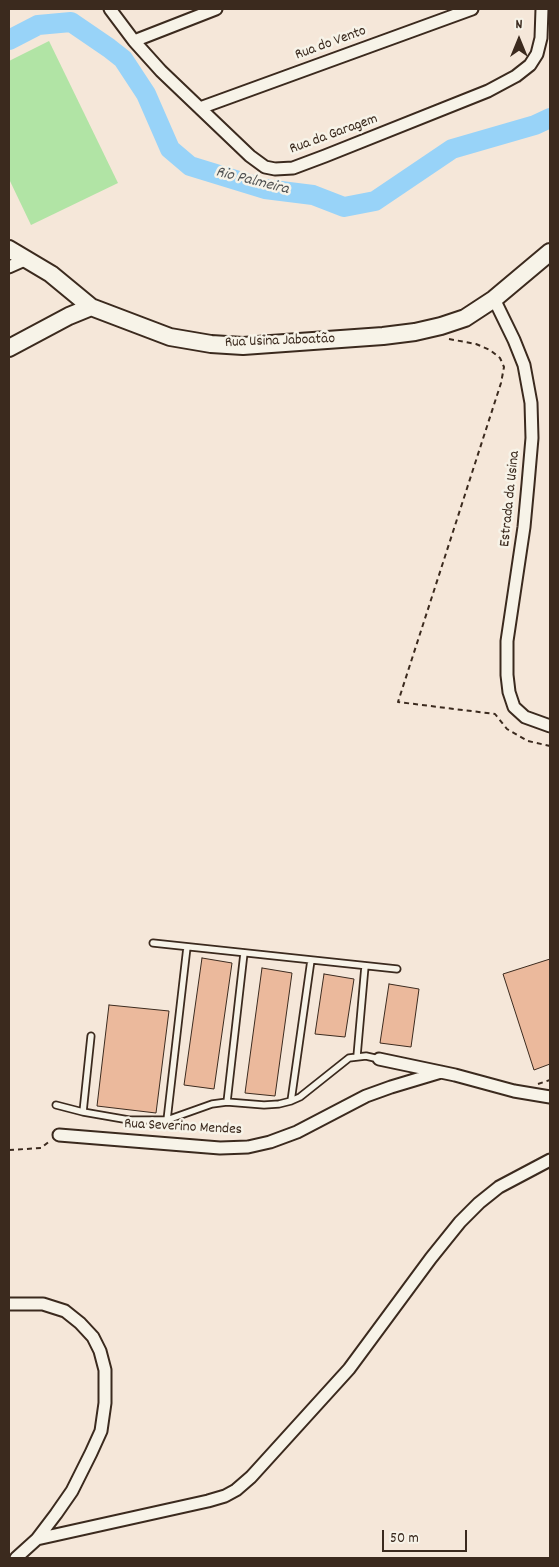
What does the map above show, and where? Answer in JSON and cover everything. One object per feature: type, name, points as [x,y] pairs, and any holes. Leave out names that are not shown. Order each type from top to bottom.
[{"type":"street","name":"Rua da Garagem","points":[[110,9],[134,41],[161,71],[250,156],[265,167],[275,169],[293,168],[325,156],[488,91],[516,76],[530,65],[537,54],[541,38],[542,9]]},
{"type":"street","points":[[134,41],[216,9]]},
{"type":"street","name":"Rua do Vento","points":[[200,108],[472,9]]},
{"type":"street","name":"Rua Usina Jaboatão","points":[[9,249],[51,274],[91,307],[170,336],[211,344],[243,346],[383,336],[441,326],[465,318],[494,299],[550,252]]},
{"type":"street","points":[[9,267],[27,259]]},
{"type":"street","name":"Estrada da Usina","points":[[494,299],[524,365],[531,404],[532,438],[524,527],[507,641],[509,692],[514,707],[525,717],[550,726]]},
{"type":"street","points":[[9,348],[69,316],[91,307]]},
{"type":"street","points":[[380,1059],[550,1098]]},
{"type":"street","name":"Rua Severino Mendes","points":[[59,1135],[220,1148],[248,1147],[270,1142],[297,1132],[366,1096],[441,1072]]},
{"type":"street","points":[[37,1539],[208,1501],[225,1496],[236,1490],[251,1477],[349,1369],[432,1258],[473,1209],[499,1187],[550,1160]]},
{"type":"street","points":[[9,1304],[43,1304],[65,1311],[93,1337],[100,1351],[105,1370],[105,1403],[101,1431],[72,1491],[37,1539],[16,1558]]},
{"type":"lane","points":[[153,943],[397,969]]},
{"type":"lane","points":[[167,1120],[187,947]]},
{"type":"lane","points":[[227,1102],[244,953]]},
{"type":"lane","points":[[291,1101],[311,960]]},
{"type":"lane","points":[[357,1056],[365,966]]},
{"type":"lane","points":[[83,1112],[92,1036]]},
{"type":"lane","points":[[56,1105],[129,1120],[167,1120],[212,1104],[227,1102],[264,1105],[291,1101],[349,1058],[357,1056],[380,1059]]},
{"type":"path","points":[[441,337],[476,344],[490,350],[500,358],[504,367],[501,383],[398,702],[495,714],[507,729],[528,741],[550,746]]},
{"type":"path","points":[[9,1150],[41,1148],[59,1135]]},
{"type":"green space","points":[[49,41],[118,183],[31,225],[9,179],[9,61]]},
{"type":"building","points":[[202,958],[232,963],[214,1089],[184,1085]]},
{"type":"building","points":[[550,959],[550,1064],[534,1070],[503,974]]},
{"type":"building","points":[[262,968],[292,973],[275,1096],[245,1093]]},
{"type":"building","points":[[324,974],[354,979],[345,1037],[315,1034]]},
{"type":"building","points":[[389,984],[419,989],[411,1047],[380,1043]]},
{"type":"building","points":[[109,1005],[169,1011],[156,1113],[97,1106]]},
{"type":"waterway","name":"Rio Palmeira","points":[[9,40],[38,25],[71,22],[123,59],[146,94],[170,149],[190,166],[265,189],[313,195],[344,207],[375,201],[452,149],[535,125],[550,118]]}]
